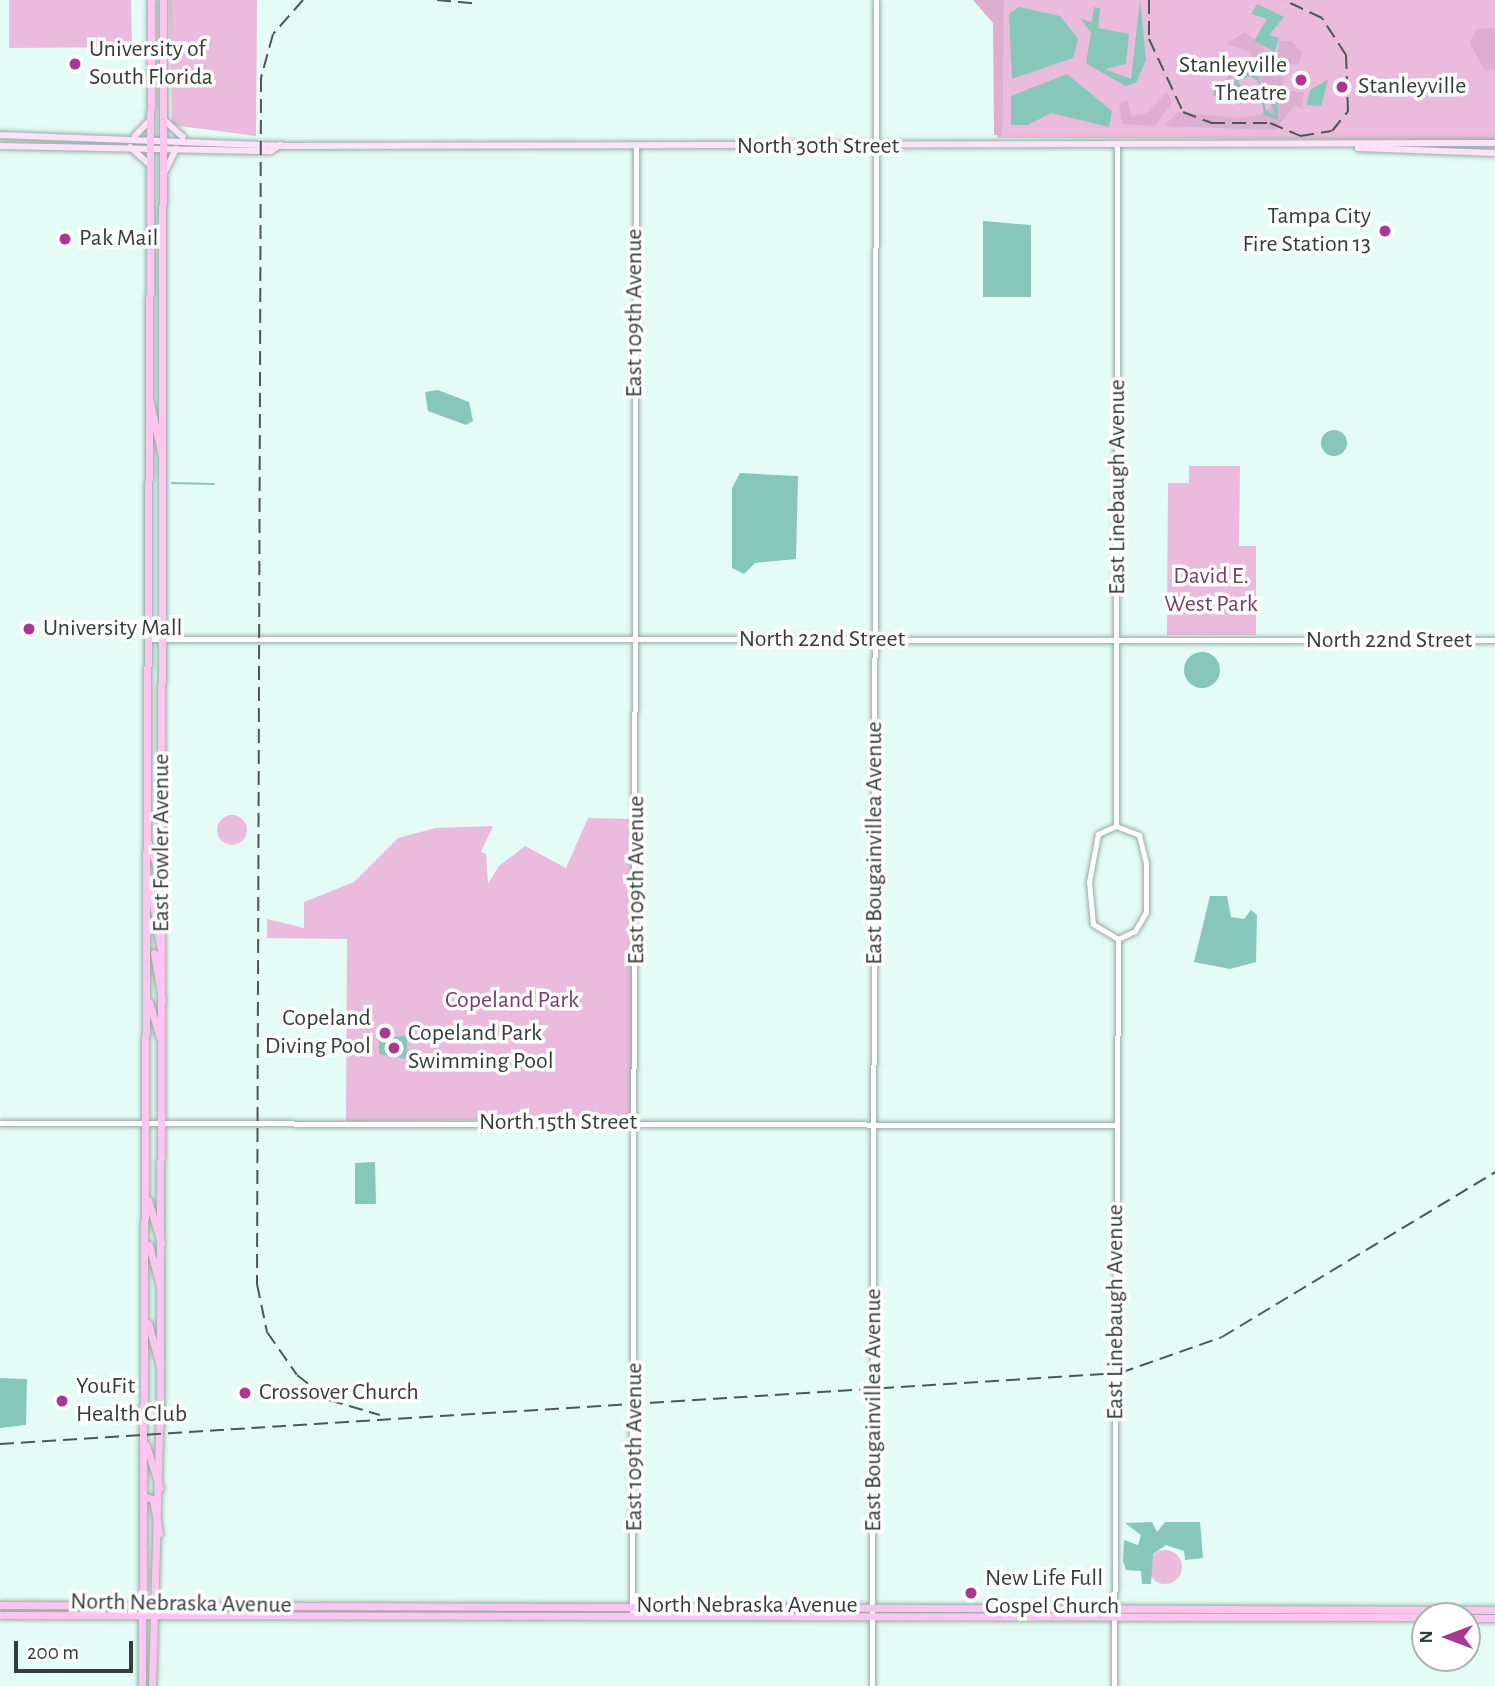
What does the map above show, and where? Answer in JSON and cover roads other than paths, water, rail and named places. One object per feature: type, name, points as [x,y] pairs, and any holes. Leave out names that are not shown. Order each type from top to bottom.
[{"type":"main road","name":"East Fowler Avenue","points":[[142,1686],[148,1244],[151,0]]},
{"type":"main road","name":"East Fowler Avenue","points":[[152,1686],[160,1488],[165,171],[163,0]]},
{"type":"main road","points":[[133,136],[152,116]]},
{"type":"main road","points":[[164,120],[185,138]]},
{"type":"main road","name":"North 30th Street","points":[[0,135],[152,136],[280,145],[1357,148],[1495,153]]},
{"type":"main road","name":"North 30th Street","points":[[1357,148],[1495,143]]},
{"type":"main road","name":"North 30th Street","points":[[0,146],[152,146],[271,151],[280,145]]},
{"type":"main road","points":[[128,146],[151,169]]},
{"type":"main road","points":[[165,171],[176,149]]},
{"type":"main road","points":[[150,403],[164,460]]},
{"type":"main road","points":[[149,844],[162,883]]},
{"type":"main road","points":[[149,881],[162,949]]},
{"type":"main road","points":[[149,937],[162,1000]]},
{"type":"main road","points":[[149,1002],[162,1042]]},
{"type":"main road","points":[[148,1199],[161,1243]]},
{"type":"main road","points":[[148,1244],[161,1286]]},
{"type":"main road","points":[[147,1322],[160,1366]]},
{"type":"main road","points":[[146,1445],[160,1488]]},
{"type":"main road","points":[[146,1497],[153,1499],[159,1534]]},
{"type":"main road","points":[[129,1601],[144,1586]]},
{"type":"main road","name":"North Nebraska Avenue","points":[[0,1605],[157,1601],[384,1609]]},
{"type":"main road","points":[[228,1612],[261,1603]]},
{"type":"main road","points":[[804,1614],[825,1606]]},
{"type":"main road","name":"North Nebraska Avenue","points":[[0,1615],[127,1611],[825,1606],[873,1610]]},
{"type":"main road","name":"North Nebraska Avenue","points":[[633,1609],[804,1614],[873,1610],[1495,1614]]},
{"type":"main road","points":[[127,1611],[143,1627]]},
{"type":"main road","name":"North Nebraska Avenue","points":[[1115,1612],[1411,1617]]},
{"type":"street","name":"East Bougainvillea Avenue","points":[[872,1686],[876,1123],[876,0]]},
{"type":"street","name":"East 109th Avenue","points":[[633,1609],[636,146]]},
{"type":"street","name":"East Linebaugh Avenue","points":[[1116,826],[1117,147]]},
{"type":"street","name":"North 22nd Street","points":[[150,639],[1495,640]]},
{"type":"street","points":[[1116,826],[1139,835],[1146,864],[1146,912],[1135,931],[1118,939],[1093,924],[1089,882],[1098,834],[1116,826]]},
{"type":"street","name":"East Linebaugh Avenue","points":[[1114,1686],[1118,939]]},
{"type":"street","name":"North 15th Street","points":[[0,1123],[1117,1125]]},
{"type":"waterway","points":[[172,483],[214,484]]},
{"type":"railway","points":[[303,0],[273,34],[261,78],[257,1284],[267,1332],[297,1375],[329,1400],[380,1415]]},
{"type":"railway","points":[[437,0],[473,3]]},
{"type":"railway","points":[[1149,0],[1149,39],[1183,112],[1211,123],[1270,123],[1300,136],[1332,131],[1348,111],[1346,55],[1322,18],[1284,0]]},
{"type":"railway","points":[[0,1444],[1120,1373],[1222,1337],[1495,1172]]},
{"type":"place","name":"University of South Florida","points":[[75,64]]},
{"type":"place","name":"Stanleyville Theatre","points":[[1301,80]]},
{"type":"place","name":"Stanleyville","points":[[1342,87]]},
{"type":"place","name":"Tampa City Fire Station 13","points":[[1385,231]]},
{"type":"place","name":"Pak Mail","points":[[65,239]]},
{"type":"place","name":"University Mall","points":[[29,629]]},
{"type":"place","name":"Copeland Diving Pool","points":[[385,1033]]},
{"type":"place","name":"Copeland Park Swimming Pool","points":[[394,1048]]},
{"type":"place","name":"Crossover Church","points":[[245,1393]]},
{"type":"place","name":"YouFit Health Club","points":[[62,1401]]},
{"type":"place","name":"New Life Full Gospel Church","points":[[971,1593]]},
{"type":"park label","name":"David E. West Park","points":[[1211,591]]},
{"type":"park label","name":"Copeland Park","points":[[512,1001]]}]
